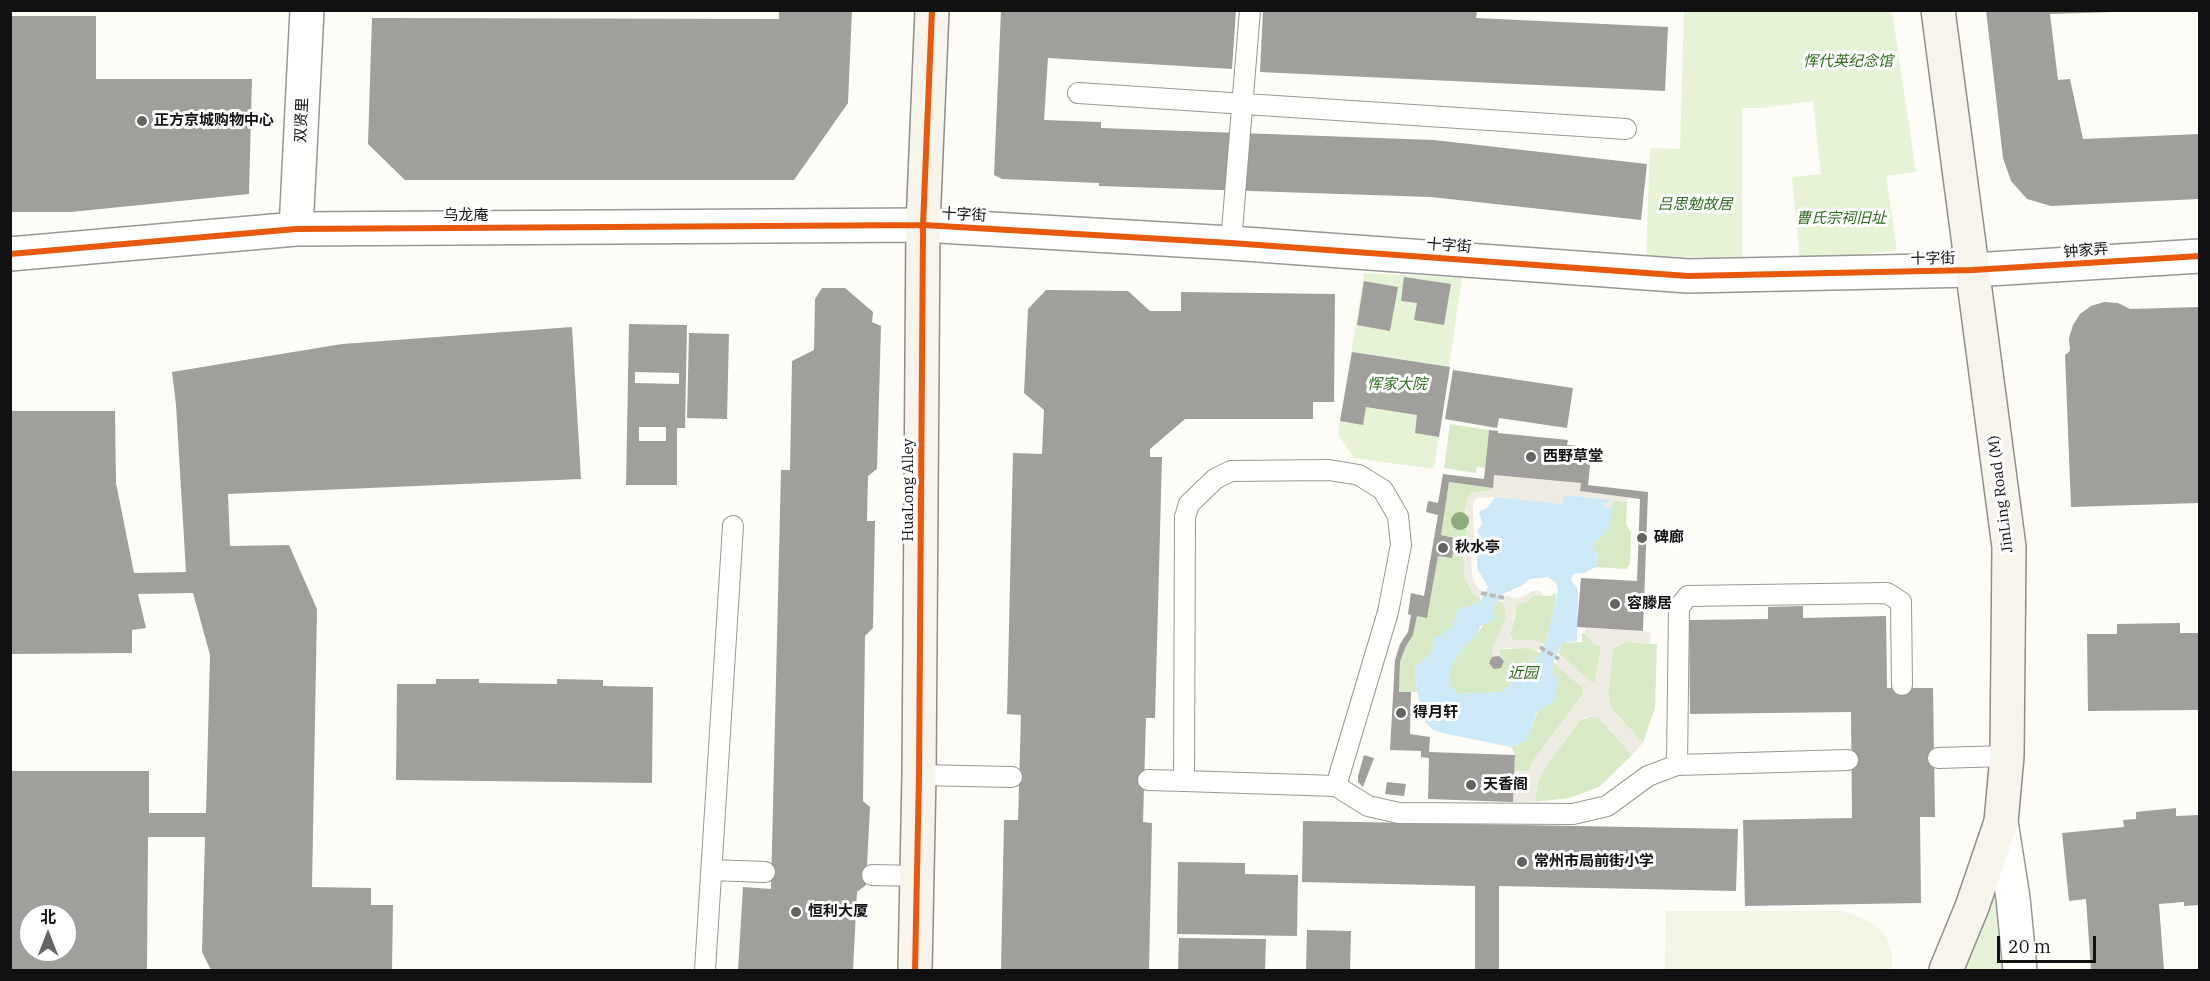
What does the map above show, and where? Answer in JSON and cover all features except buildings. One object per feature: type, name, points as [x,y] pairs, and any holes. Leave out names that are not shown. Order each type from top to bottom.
[{"type":"main road","name":"HuaLong Alley","points":[[915,970],[919,775],[923,225],[932,10]]},
{"type":"main road","name":"JinLing Road (M)","points":[[1938,10],[2009,548],[2007,756],[2001,822],[1972,907],[1946,970]]},
{"type":"street","name":"双贤里","points":[[296,229],[308,10]]},
{"type":"street","name":"乌龙庵","points":[[10,254],[296,229],[923,225]]},
{"type":"street","name":"十字街","points":[[923,225],[1232,243],[1688,276],[1973,270]]},
{"type":"street","name":"钟家弄","points":[[1973,270],[2199,256]]},
{"type":"street","points":[[2001,822],[2013,898],[2020,970]]},
{"type":"lane","points":[[1232,243],[1250,10]]},
{"type":"lane","points":[[1078,93],[1626,129]]},
{"type":"lane","points":[[1184,781],[1185,517],[1189,504],[1215,479],[1232,471],[1329,470],[1359,475],[1383,490],[1398,516],[1401,545],[1389,612],[1336,786]]},
{"type":"lane","points":[[705,970],[733,526]]},
{"type":"lane","points":[[1677,765],[1679,607],[1688,596],[1887,593],[1901,602],[1902,685]]},
{"type":"lane","points":[[1938,758],[2007,756]]},
{"type":"lane","points":[[1148,780],[1336,786],[1368,806],[1399,813],[1573,814],[1607,806],[1648,776],[1677,765],[1848,760]]},
{"type":"lane","points":[[919,775],[1012,777]]},
{"type":"lane","points":[[712,870],[765,872]]},
{"type":"lane","points":[[872,875],[917,876]]},
{"type":"path","points":[[1480,593],[1504,598]]},
{"type":"path","points":[[1540,647],[1559,659]]},
{"type":"green space","points":[[1684,11],[1892,11],[1916,172],[1886,176],[1897,250],[1800,262],[1792,177],[1821,174],[1813,101],[1762,108],[1742,108],[1742,259],[1646,256],[1650,148],[1680,149]]},
{"type":"green space","name":"恽家大院","points":[[1364,273],[1462,278],[1434,469],[1354,458],[1338,434]]},
{"type":"green space","points":[[1450,424],[1489,430],[1485,468],[1477,467],[1476,473],[1444,468]]},
{"type":"green space","points":[[1449,482],[1493,488],[1492,491],[1482,491],[1465,509],[1467,534],[1463,546],[1454,545],[1455,538],[1441,535]]},
{"type":"green space","points":[[1613,500],[1627,502],[1626,525],[1631,532],[1630,564],[1626,569],[1596,567],[1598,554],[1593,548],[1594,542],[1604,535]]},
{"type":"green space","points":[[1453,551],[1463,552],[1465,577],[1472,592],[1480,598],[1480,602],[1457,610],[1453,628],[1434,638],[1431,653],[1415,667],[1417,692],[1399,692],[1400,662],[1413,635],[1417,616],[1427,618],[1438,556]]},
{"type":"green space","points":[[1556,593],[1555,607],[1545,645],[1535,640],[1512,640],[1510,634],[1518,602],[1527,601],[1534,595],[1550,596]]},
{"type":"green space","points":[[1498,601],[1503,602],[1505,609],[1505,620],[1500,632],[1501,649],[1529,648],[1540,653],[1532,666],[1502,692],[1459,694],[1450,686],[1449,673],[1456,656],[1478,633]]},
{"type":"green space","points":[[1582,633],[1601,647],[1595,683],[1558,653],[1562,643],[1582,642]]},
{"type":"green space","points":[[1626,642],[1657,644],[1655,708],[1643,743],[1611,708],[1608,694],[1613,648]]},
{"type":"green space","points":[[1553,662],[1582,687],[1582,696],[1534,759],[1528,771],[1514,771],[1515,755],[1511,747],[1526,741],[1553,674]]},
{"type":"green space","points":[[1593,716],[1599,718],[1632,755],[1599,787],[1569,798],[1534,802],[1538,782],[1545,766],[1581,720]]},
{"type":"green space","points":[[2003,889],[2010,970],[1960,970],[1990,891]]},
{"type":"green space","points":[[1666,911],[1842,911],[1872,923],[1886,936],[1892,956],[1892,970],[1665,970]]},
{"type":"shaded area","points":[[1494,475],[1581,483],[1580,491],[1628,497],[1627,502],[1613,501],[1612,509],[1603,508],[1603,503],[1608,504],[1608,500],[1565,495],[1563,504],[1495,497],[1476,498],[1473,503],[1474,534],[1471,554],[1472,576],[1477,587],[1483,592],[1480,598],[1472,592],[1465,576],[1463,553],[1453,551],[1454,545],[1463,546],[1467,534],[1466,500],[1471,492],[1492,491]]},
{"type":"shaded area","points":[[1532,591],[1540,591],[1544,595],[1534,595],[1527,601],[1516,605],[1510,638],[1512,640],[1535,640],[1542,643],[1540,647],[1537,651],[1529,648],[1504,648],[1501,649],[1499,656],[1492,657],[1493,647],[1505,620],[1504,598],[1508,595],[1512,598],[1523,597]]},
{"type":"shaded area","points":[[1585,628],[1651,632],[1650,644],[1626,642],[1613,648],[1608,694],[1611,708],[1643,743],[1632,755],[1599,718],[1586,717],[1581,720],[1545,766],[1538,782],[1534,802],[1513,802],[1514,771],[1528,771],[1534,759],[1582,696],[1581,687],[1555,663],[1561,656],[1595,683],[1601,647],[1593,643],[1585,633]]},
{"type":"water","points":[[1564,495],[1609,500],[1608,504],[1603,503],[1603,507],[1612,509],[1608,530],[1594,542],[1593,548],[1598,554],[1596,567],[1584,573],[1573,574],[1571,580],[1578,589],[1577,641],[1562,643],[1553,662],[1553,674],[1559,680],[1553,702],[1537,712],[1526,741],[1511,747],[1432,729],[1424,721],[1417,692],[1415,667],[1431,653],[1434,638],[1452,628],[1457,610],[1480,602],[1488,587],[1478,570],[1476,549],[1485,542],[1477,532],[1482,523],[1479,512],[1487,508],[1495,497],[1563,504]],"holes":[[[1548,577],[1556,583],[1558,589],[1555,607],[1546,642],[1532,666],[1502,692],[1459,694],[1450,686],[1449,673],[1456,656],[1478,633],[1480,626],[1495,619],[1493,609],[1503,594],[1530,579]]]},
{"type":"cycle path","points":[[915,970],[919,775],[923,225],[932,10]]},
{"type":"cycle path","points":[[10,254],[296,229],[923,225],[1231,243],[1688,276],[1973,270],[2200,256]]},
{"type":"place","name":"正方京城购物中心","points":[[142,121]]},
{"type":"place","name":"西野草堂","points":[[1531,457]]},
{"type":"place","name":"碑廊","points":[[1642,538]]},
{"type":"place","name":"秋水亭","points":[[1443,548]]},
{"type":"place","name":"容滕居","points":[[1615,604]]},
{"type":"place","name":"得月轩","points":[[1401,713]]},
{"type":"place","name":"天香阁","points":[[1471,785]]},
{"type":"place","name":"常州市局前街小学","points":[[1522,862]]},
{"type":"place","name":"恒利大厦","points":[[796,912]]},
{"type":"park label","name":"恽代英纪念馆","points":[[1848,62]]},
{"type":"park label","name":"吕思勉故居","points":[[1695,205]]},
{"type":"park label","name":"曹氏宗祠旧址","points":[[1841,219]]},
{"type":"park label","name":"近园","points":[[1523,674]]}]
